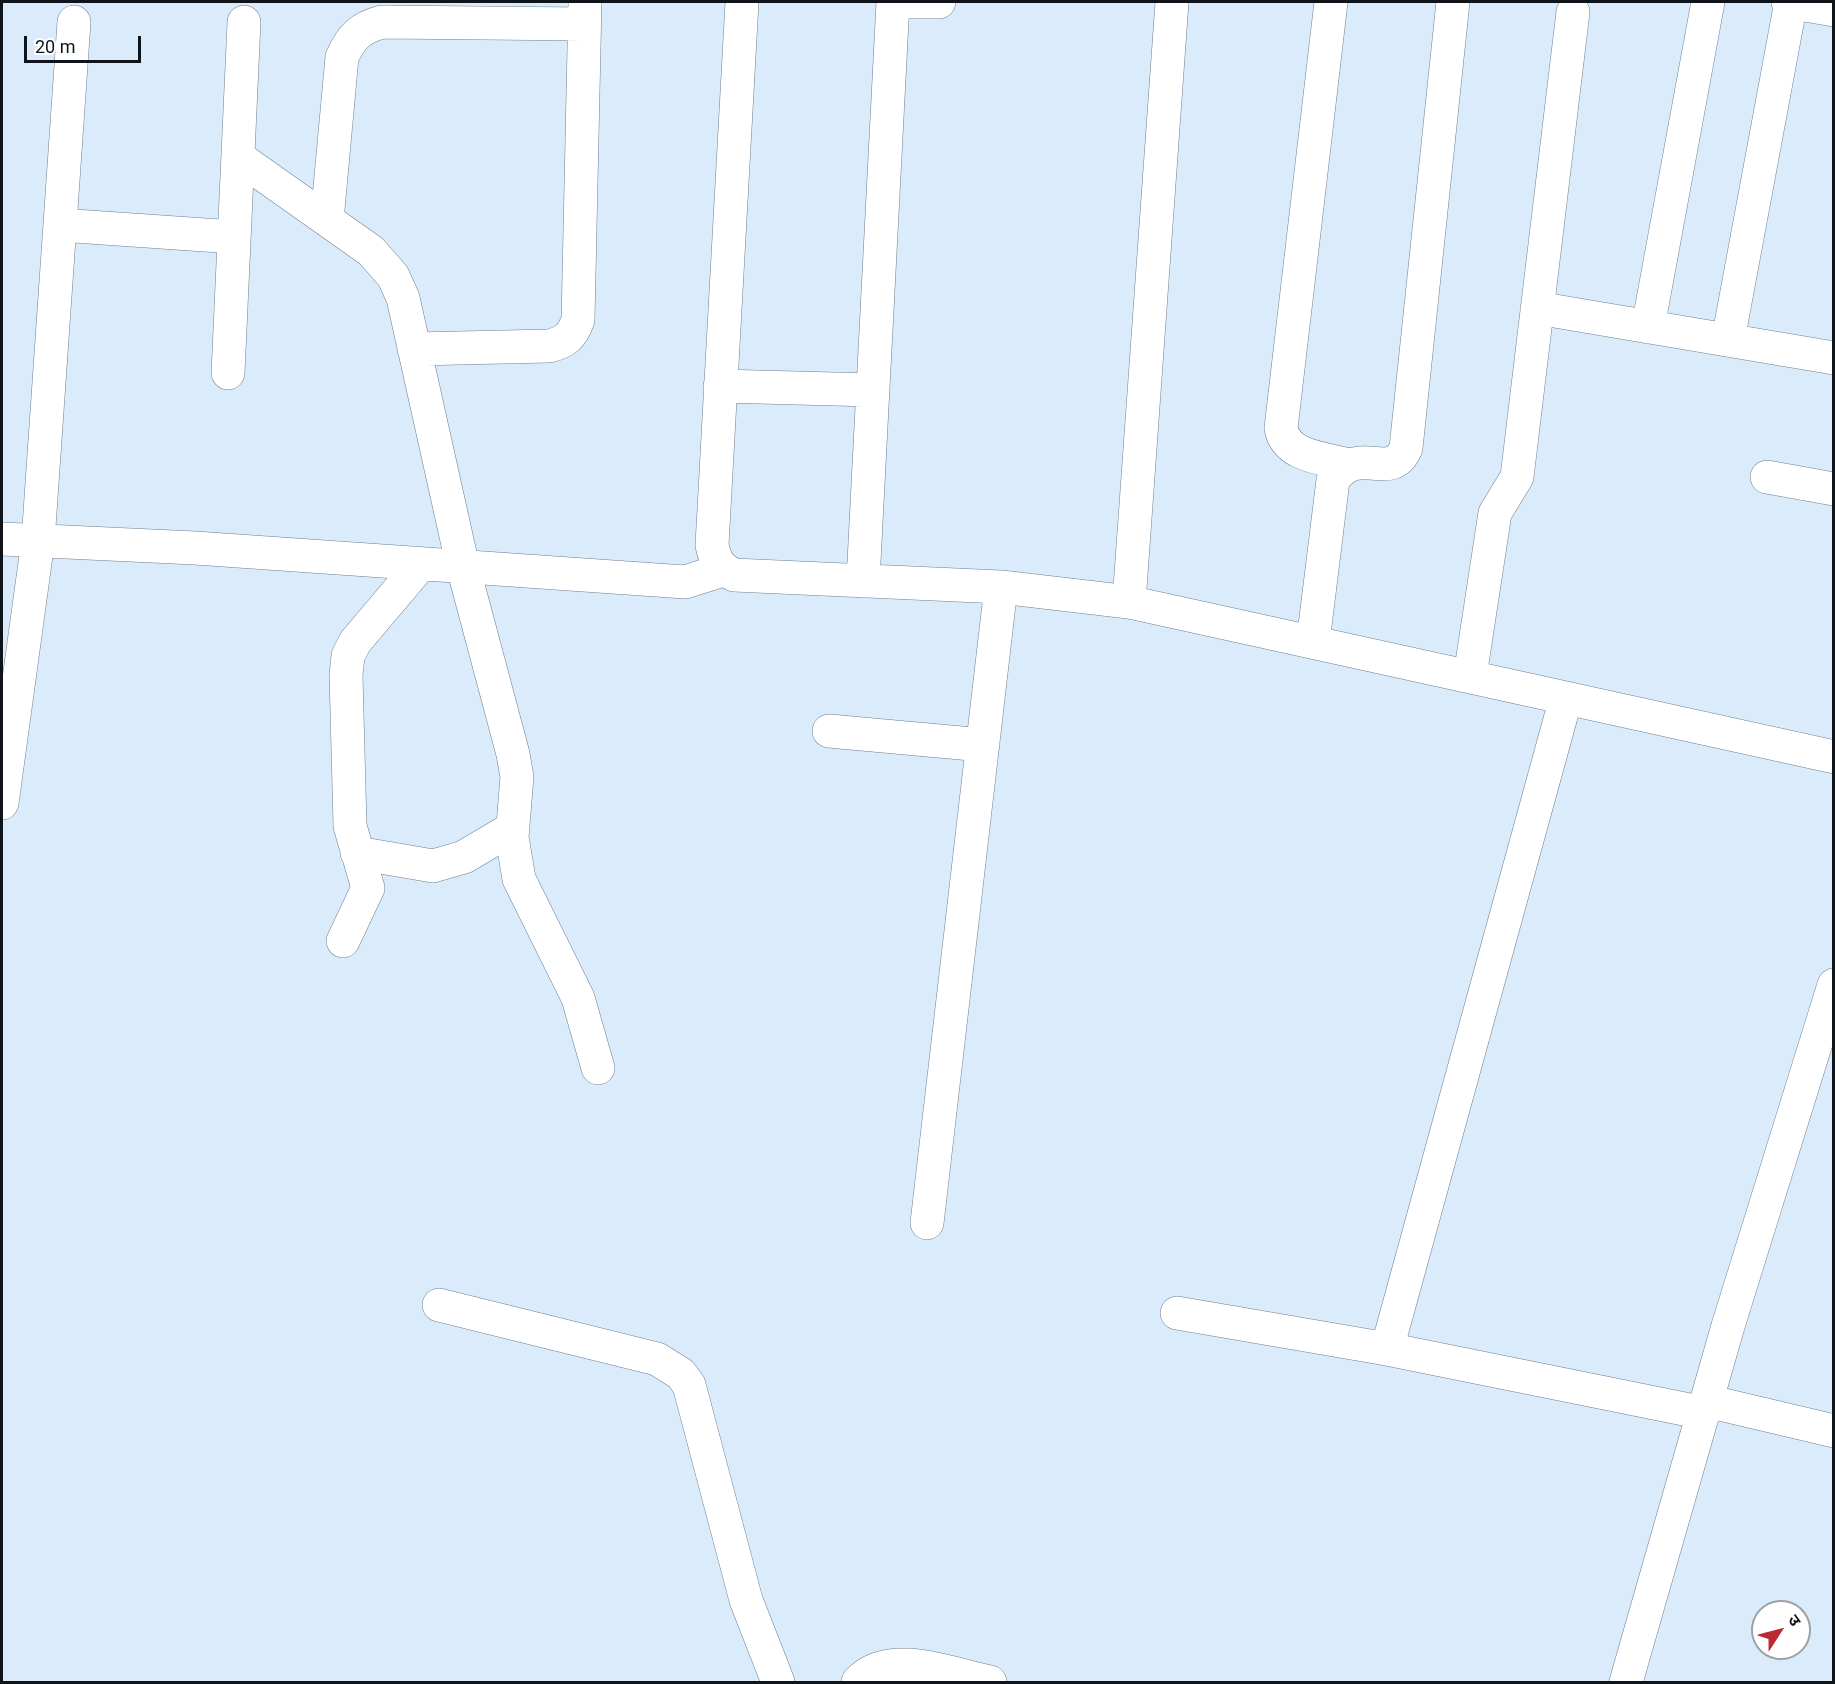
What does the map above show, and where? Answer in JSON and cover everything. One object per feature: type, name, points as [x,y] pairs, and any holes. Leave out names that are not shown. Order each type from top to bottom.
[{"type":"street","points":[[742,2],[712,546],[715,559],[723,570],[735,575],[1001,587],[1129,602],[1833,757]]},
{"type":"street","points":[[863,581],[893,2],[939,2]]},
{"type":"street","points":[[1129,602],[1172,2]]},
{"type":"street","points":[[1331,2],[1281,429],[1283,440],[1291,449],[1348,465],[1394,464],[1401,458],[1406,448],[1453,2]]},
{"type":"street","points":[[1648,327],[1708,2]]},
{"type":"street","points":[[1728,340],[1789,2],[1833,10]]},
{"type":"street","points":[[1470,676],[1495,513],[1517,477],[1573,12]]},
{"type":"street","points":[[327,220],[342,57],[350,39],[365,26],[382,22],[585,13],[578,320],[572,336],[562,343],[549,346],[414,349]]},
{"type":"street","points":[[2,803],[6,744],[38,541],[74,22]]},
{"type":"street","points":[[228,373],[244,22]]},
{"type":"street","points":[[238,157],[371,251],[393,276],[403,298],[463,567],[513,754],[517,777],[513,828],[514,859],[519,879],[578,998],[598,1068]]},
{"type":"street","points":[[60,225],[234,237]]},
{"type":"street","points":[[1537,308],[1833,358]]},
{"type":"street","points":[[720,386],[873,390]]},
{"type":"street","points":[[1313,642],[1333,480],[1341,468],[1348,465]]},
{"type":"street","points":[[1767,477],[1833,489]]},
{"type":"street","points":[[2,539],[195,548],[685,582],[723,570]]},
{"type":"street","points":[[343,941],[368,888],[350,826],[346,675],[348,656],[355,642],[421,564]]},
{"type":"street","points":[[927,1222],[1001,587]]},
{"type":"street","points":[[1387,1349],[1566,698]]},
{"type":"street","points":[[829,731],[983,745]]},
{"type":"street","points":[[357,853],[433,866],[464,857],[513,828]]},
{"type":"street","points":[[1626,1683],[1705,1407],[1833,985]]},
{"type":"street","points":[[439,1305],[657,1359],[681,1374],[689,1385],[746,1600],[778,1683]]},
{"type":"street","points":[[1177,1313],[1833,1431]]},
{"type":"street","points":[[858,1683],[866,1673],[883,1666],[908,1665],[990,1683]]}]
